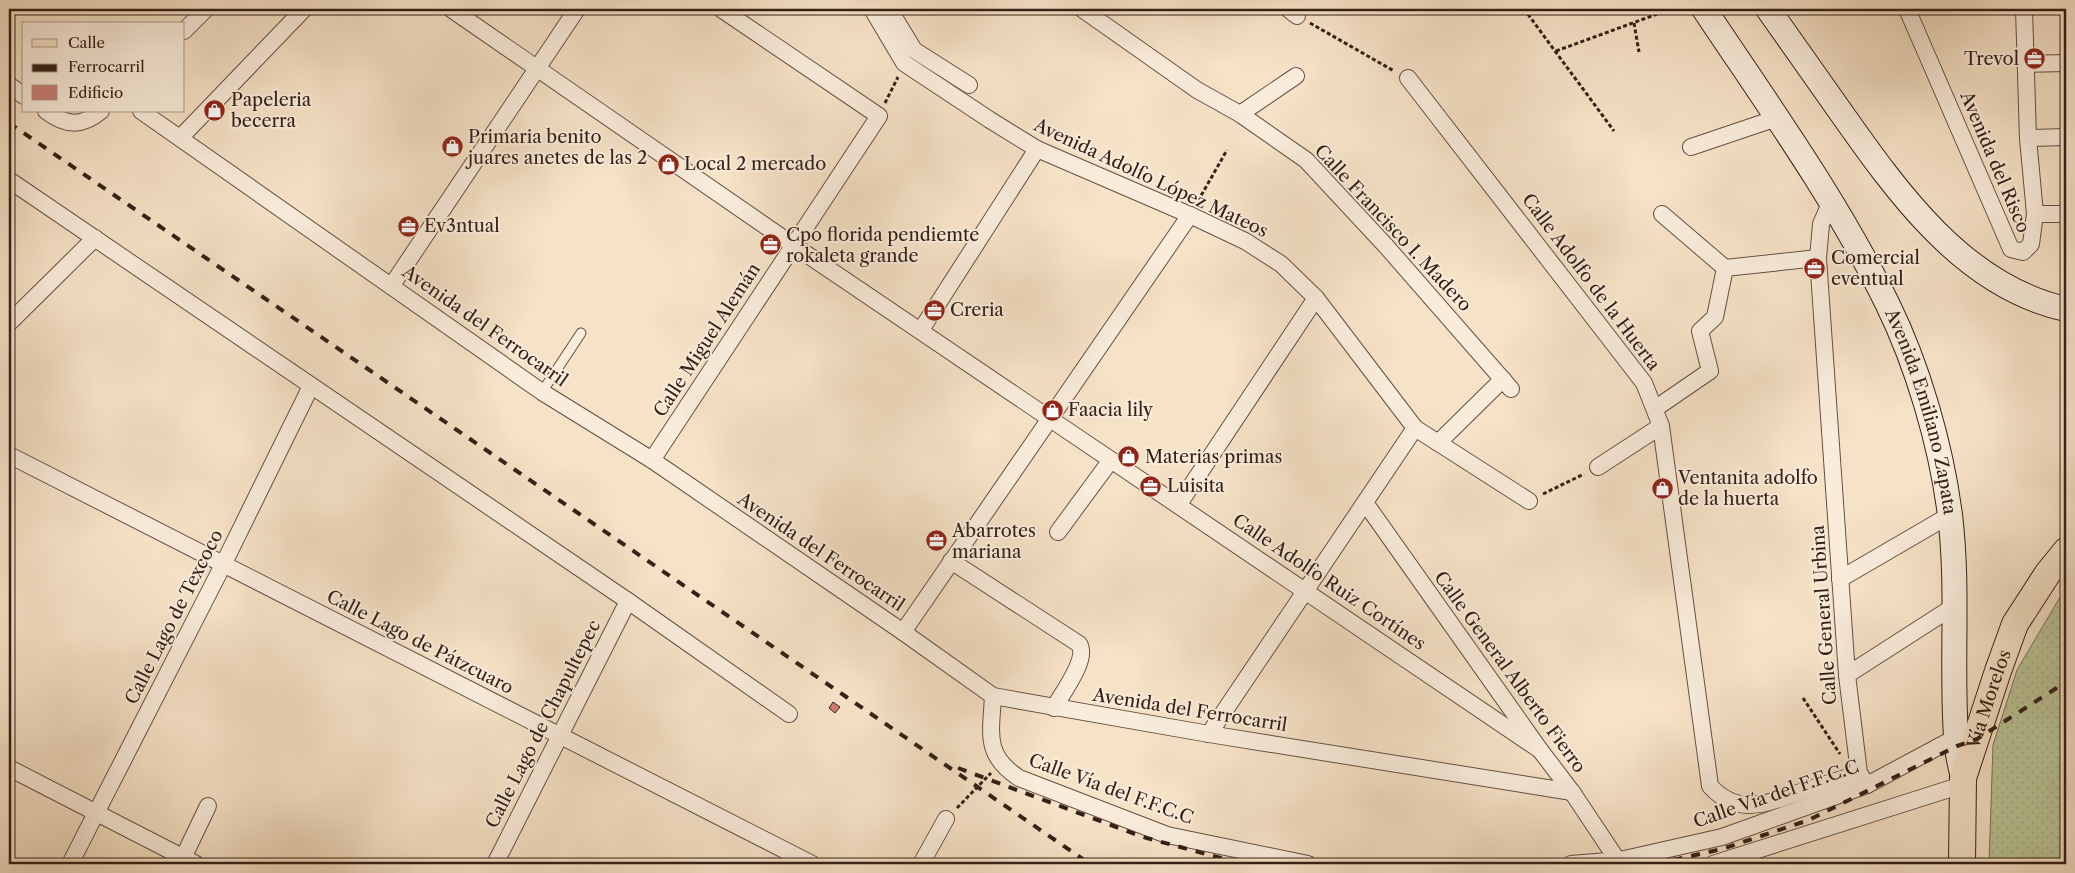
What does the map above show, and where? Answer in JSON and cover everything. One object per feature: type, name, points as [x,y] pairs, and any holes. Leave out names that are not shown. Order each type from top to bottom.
[{"type":"main road","name":"Avenida Emiliano Zapata","points":[[1704,9],[1831,201],[1888,304],[1910,359],[1936,442],[1950,515],[1956,605],[1956,738],[1963,781]]},
{"type":"main road","points":[[1768,9],[1875,161],[1916,211],[1964,258],[2004,286],[2050,306],[2066,309]]},
{"type":"main road","name":"Vía Morelos","points":[[1962,864],[1963,781],[1981,722],[2016,624],[2048,573],[2066,551]]},
{"type":"street","points":[[185,30],[206,9]]},
{"type":"street","points":[[180,138],[304,9]]},
{"type":"street","name":"Calle Adolfo Ruiz Cortínes","points":[[450,9],[537,67],[793,245],[1179,504],[1540,750]]},
{"type":"street","points":[[392,284],[576,9]]},
{"type":"street","points":[[721,9],[880,116]]},
{"type":"street","name":"Avenida Adolfo López Mateos","points":[[872,9],[904,63],[990,120],[1037,149],[1190,215],[1245,242],[1281,264],[1316,298],[1415,428],[1529,501]]},
{"type":"street","points":[[889,9],[914,50],[968,85]]},
{"type":"street","name":"Calle Francisco I. Madero","points":[[1082,9],[1197,90],[1240,114],[1306,160],[1386,246],[1507,384],[1438,443]]},
{"type":"street","name":"Avenida del Risco","points":[[1907,9],[2010,249],[2023,252],[2028,250],[2035,214]]},
{"type":"street","points":[[2024,9],[2028,138],[2035,214],[2066,214]]},
{"type":"street","points":[[2025,64],[2066,63]]},
{"type":"street","points":[[1240,114],[1296,76]]},
{"type":"street","name":"Calle Adolfo de la Huerta","points":[[1408,78],[1644,383],[1656,408],[1662,426],[1710,786],[1718,795],[1732,802],[1759,806],[1860,777]]},
{"type":"street","points":[[9,85],[22,95]]},
{"type":"street","points":[[48,112],[64,122],[75,124],[85,122],[100,112]]},
{"type":"street","name":"Avenida del Ferrocarril","points":[[142,112],[392,284],[542,392],[652,460],[904,632],[993,696],[1209,734],[1572,792]]},
{"type":"street","name":"Calle Miguel Alemán","points":[[652,460],[880,116]]},
{"type":"street","points":[[1690,147],[1777,118]]},
{"type":"street","points":[[2028,138],[2066,137]]},
{"type":"street","points":[[921,330],[1037,149]]},
{"type":"street","points":[[9,180],[628,601],[789,714]]},
{"type":"street","name":"Calle General Urbina","points":[[1831,201],[1821,224],[1818,258],[1847,675],[1860,777]]},
{"type":"street","points":[[1662,214],[1725,268],[1818,258]]},
{"type":"street","points":[[904,632],[1190,215]]},
{"type":"street","points":[[9,323],[95,238]]},
{"type":"street","points":[[1656,408],[1710,371],[1700,331],[1715,317],[1725,268]]},
{"type":"street","points":[[1179,504],[1316,298]]},
{"type":"street","name":"Calle Lago de Texcoco","points":[[70,864],[224,563],[311,386]]},
{"type":"street","points":[[1598,467],[1662,426]]},
{"type":"street","points":[[1209,734],[1304,590],[1366,504],[1415,428]]},
{"type":"street","name":"Calle Lago de Pátzcuaro","points":[[9,454],[812,864]]},
{"type":"street","points":[[1058,532],[1111,460]]},
{"type":"street","name":"Calle General Alberto Fierro","points":[[1366,504],[1620,862]]},
{"type":"street","points":[[1840,579],[1950,515]]},
{"type":"street","points":[[951,561],[1079,644],[1082,648],[1082,659],[1054,708]]},
{"type":"street","name":"Calle Lago de Chapultepec","points":[[495,864],[628,601]]},
{"type":"street","points":[[1847,675],[1956,605]]},
{"type":"street","name":"Calle Vía del F.F.C.C","points":[[993,696],[992,747],[1000,764],[1019,778],[1167,835],[1308,864]]},
{"type":"street","name":"Calle Vía del F.F.C.C","points":[[1571,864],[1620,862],[1722,837],[1956,738],[1981,722]]},
{"type":"street","points":[[9,768],[190,861],[208,806]]},
{"type":"street","points":[[1713,864],[1963,781]]},
{"type":"street","points":[[921,864],[946,819]]},
{"type":"lane","points":[[542,392],[581,333]]},
{"type":"path","points":[[1524,9],[1614,131]]},
{"type":"path","points":[[1556,51],[1671,9]]},
{"type":"path","points":[[1292,12],[1408,78]]},
{"type":"path","points":[[1634,23],[1639,52]]},
{"type":"path","points":[[880,116],[904,63]]},
{"type":"path","points":[[1190,215],[1227,150]]},
{"type":"path","points":[[1529,501],[1598,467]]},
{"type":"path","points":[[1803,698],[1860,777]]},
{"type":"path","points":[[946,819],[1000,764]]},
{"type":"green space","points":[[2066,587],[2066,864],[1989,864],[1993,745],[2017,670]]},
{"type":"building","points":[[833,702],[840,707],[835,713],[829,708]]},
{"type":"railway","points":[[9,123],[1090,864]]},
{"type":"railway","points":[[1656,864],[1722,849],[1809,820],[1957,746],[1977,739],[2066,682]]},
{"type":"railway","points":[[958,768],[1143,837],[1243,864]]},
{"type":"place","name":"Trevol","points":[[2035,59]]},
{"type":"place","name":"Papeleria becerra","points":[[215,110]]},
{"type":"place","name":"Primaria benito juares anetes de las 2","points":[[452,147]]},
{"type":"place","name":"Local 2 mercado","points":[[668,164]]},
{"type":"place","name":"Ev3ntual","points":[[408,226]]},
{"type":"place","name":"Cpo florida pendiemte rokaleta grande","points":[[770,245]]},
{"type":"place","name":"Comercial eventual","points":[[1815,268]]},
{"type":"place","name":"Creria","points":[[934,310]]},
{"type":"place","name":"Faacia lily","points":[[1052,410]]},
{"type":"place","name":"Materias primas","points":[[1129,457]]},
{"type":"place","name":"Luisita","points":[[1151,486]]},
{"type":"place","name":"Ventanita adolfo de la huerta","points":[[1662,488]]},
{"type":"place","name":"Abarrotes mariana","points":[[936,541]]}]
